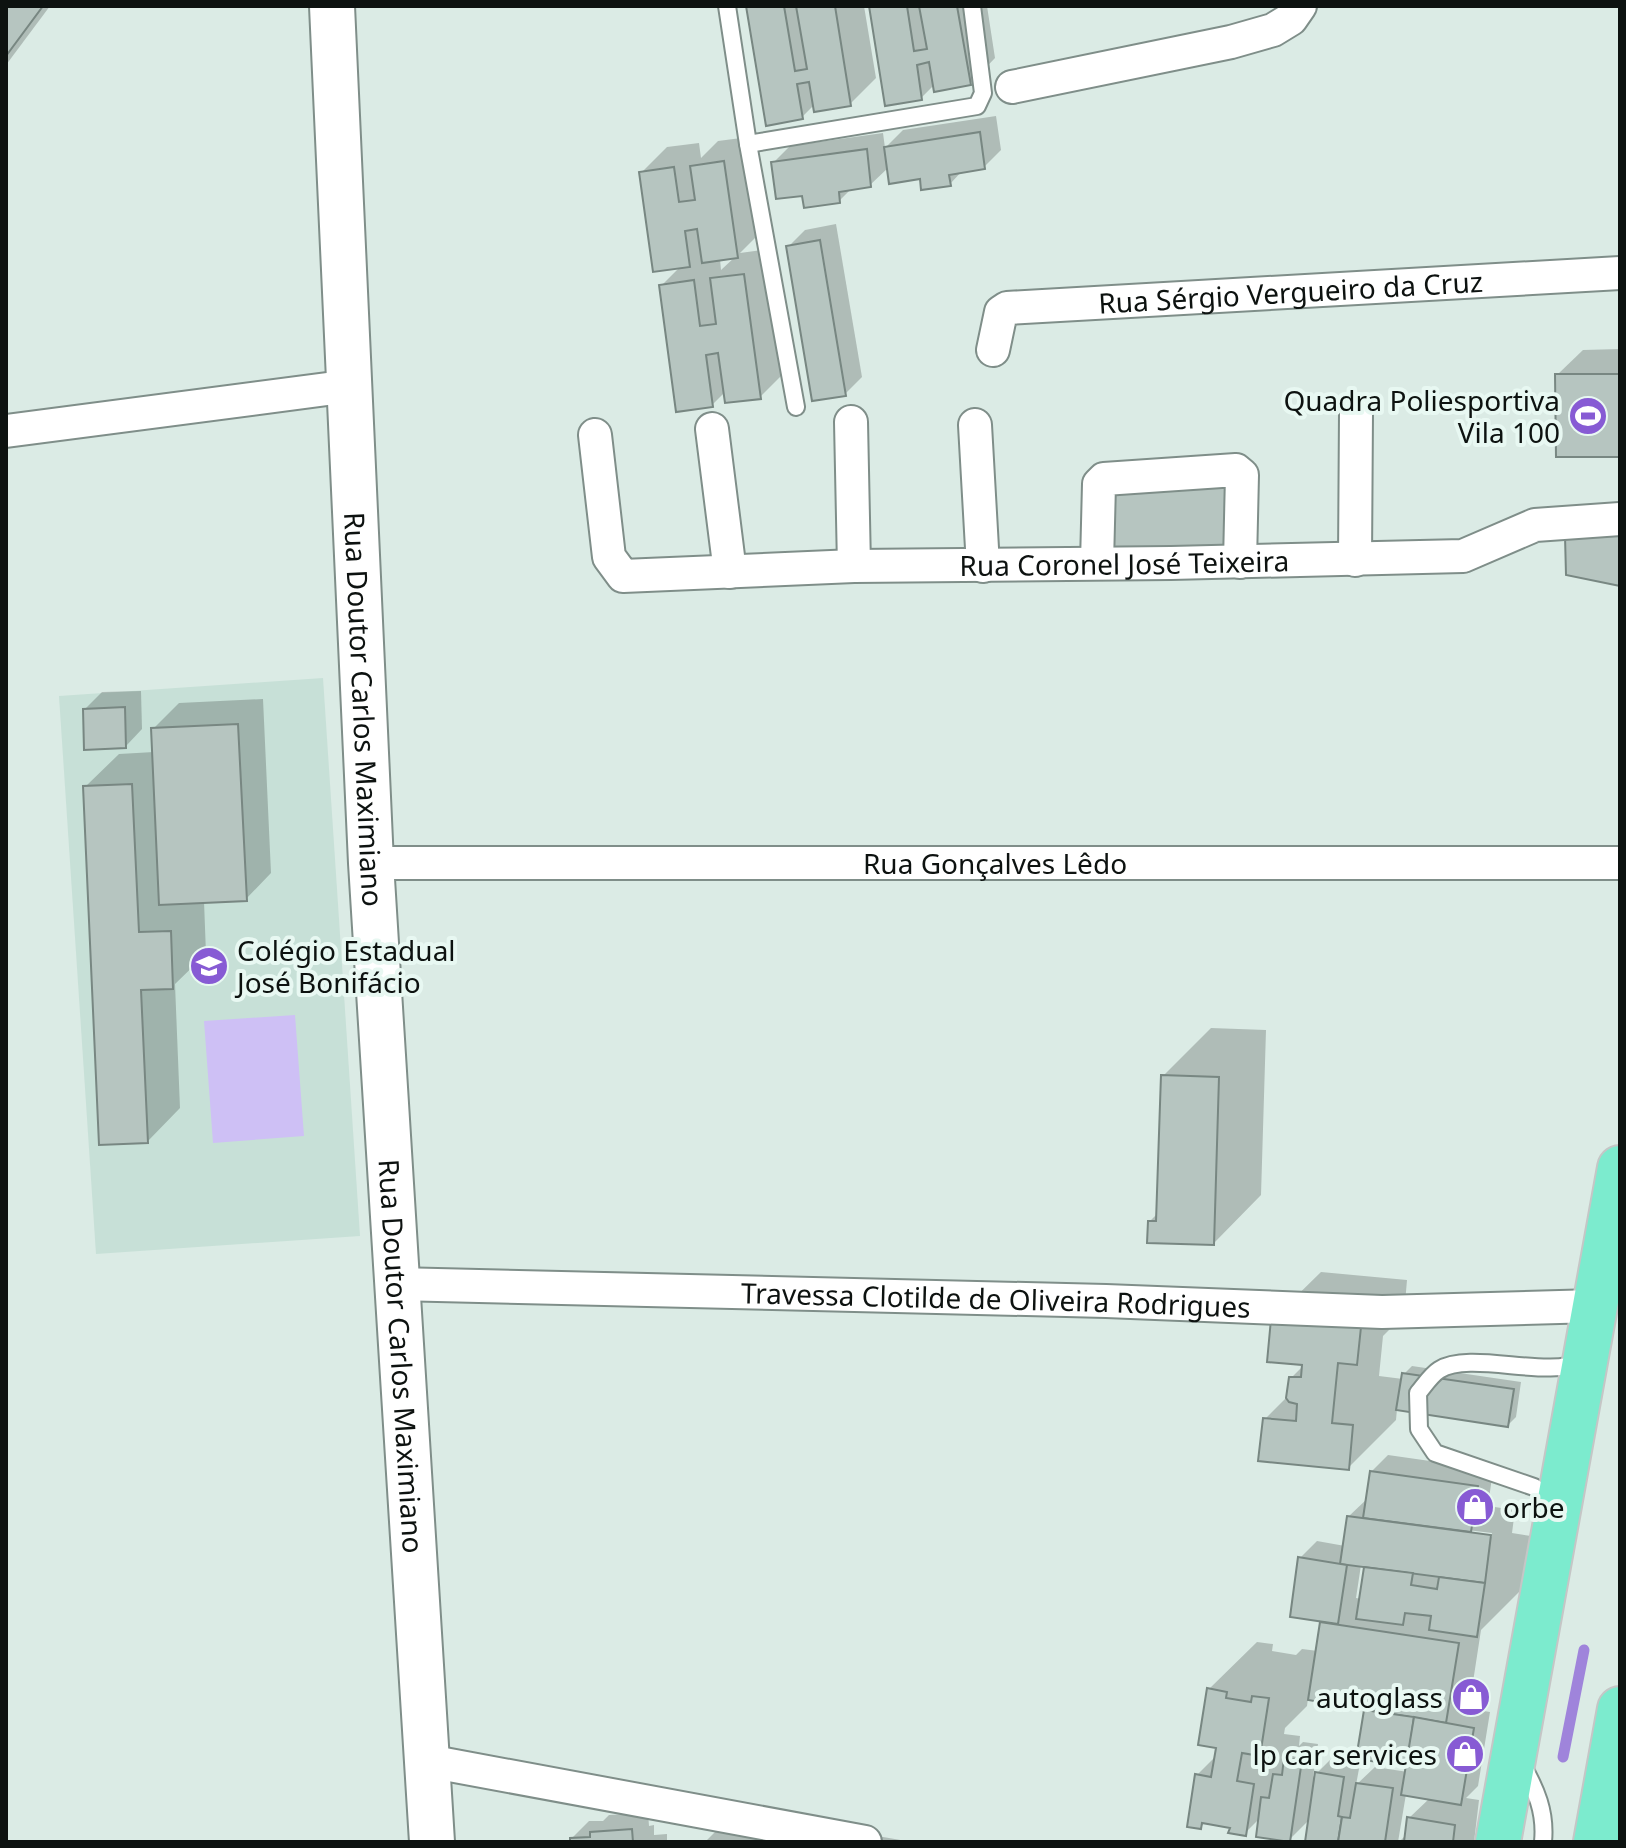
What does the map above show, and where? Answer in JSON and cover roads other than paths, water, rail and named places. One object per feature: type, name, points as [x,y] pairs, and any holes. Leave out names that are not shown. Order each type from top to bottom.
[{"type":"highway","points":[[1498,1842],[1620,1168]]},
{"type":"highway","points":[[1596,1842],[1614,1774],[1620,1709]]},
{"type":"main road","name":"Rua Doutor Carlos Maximiano","points":[[332,6],[371,863],[432,1842]]},
{"type":"street","points":[[1012,87],[1231,42],[1273,30],[1291,19],[1300,6]]},
{"type":"street","name":"Rua Sérgio Vergueiro da Cruz","points":[[993,350],[1001,312],[1007,308],[1620,273]]},
{"type":"street","points":[[6,431],[350,386]]},
{"type":"street","points":[[1355,560],[1356,413]]},
{"type":"street","points":[[851,422],[854,566]]},
{"type":"street","points":[[975,425],[983,566]]},
{"type":"street","points":[[712,429],[730,572]]},
{"type":"street","name":"Rua Coronel José Teixeira","points":[[595,435],[609,557],[623,576],[854,566],[1463,556],[1535,525],[1620,519]]},
{"type":"street","points":[[1097,563],[1099,484],[1104,479],[1236,470],[1242,475],[1240,562]]},
{"type":"street","name":"Rua Gonçalves Lêdo","points":[[371,863],[1620,863]]},
{"type":"street","name":"Travessa Clotilde de Oliveira Rodrigues","points":[[396,1284],[1106,1301],[1382,1312],[1595,1306]]},
{"type":"street","points":[[428,1761],[865,1842]]},
{"type":"lane","points":[[727,6],[748,144],[796,407]]},
{"type":"lane","points":[[748,144],[977,106],[983,93],[972,6]]},
{"type":"lane","points":[[1555,1527],[1556,1503],[1534,1487],[1435,1453],[1419,1429],[1418,1393],[1438,1370],[1457,1363],[1574,1365],[1586,1358]]},
{"type":"lane","points":[[1515,1751],[1538,1796],[1545,1826],[1543,1842]]},
{"type":"waterway","points":[[1563,1757],[1584,1650]]},
{"type":"place","name":"Quadra Poliesportiva Vila 100","points":[[1588,416]]},
{"type":"place","name":"Colégio Estadual José Bonifácio","points":[[209,966]]},
{"type":"place","name":"orbe","points":[[1475,1507]]},
{"type":"place","name":"autoglass","points":[[1471,1697]]},
{"type":"place","name":"lp car services","points":[[1465,1754]]}]
